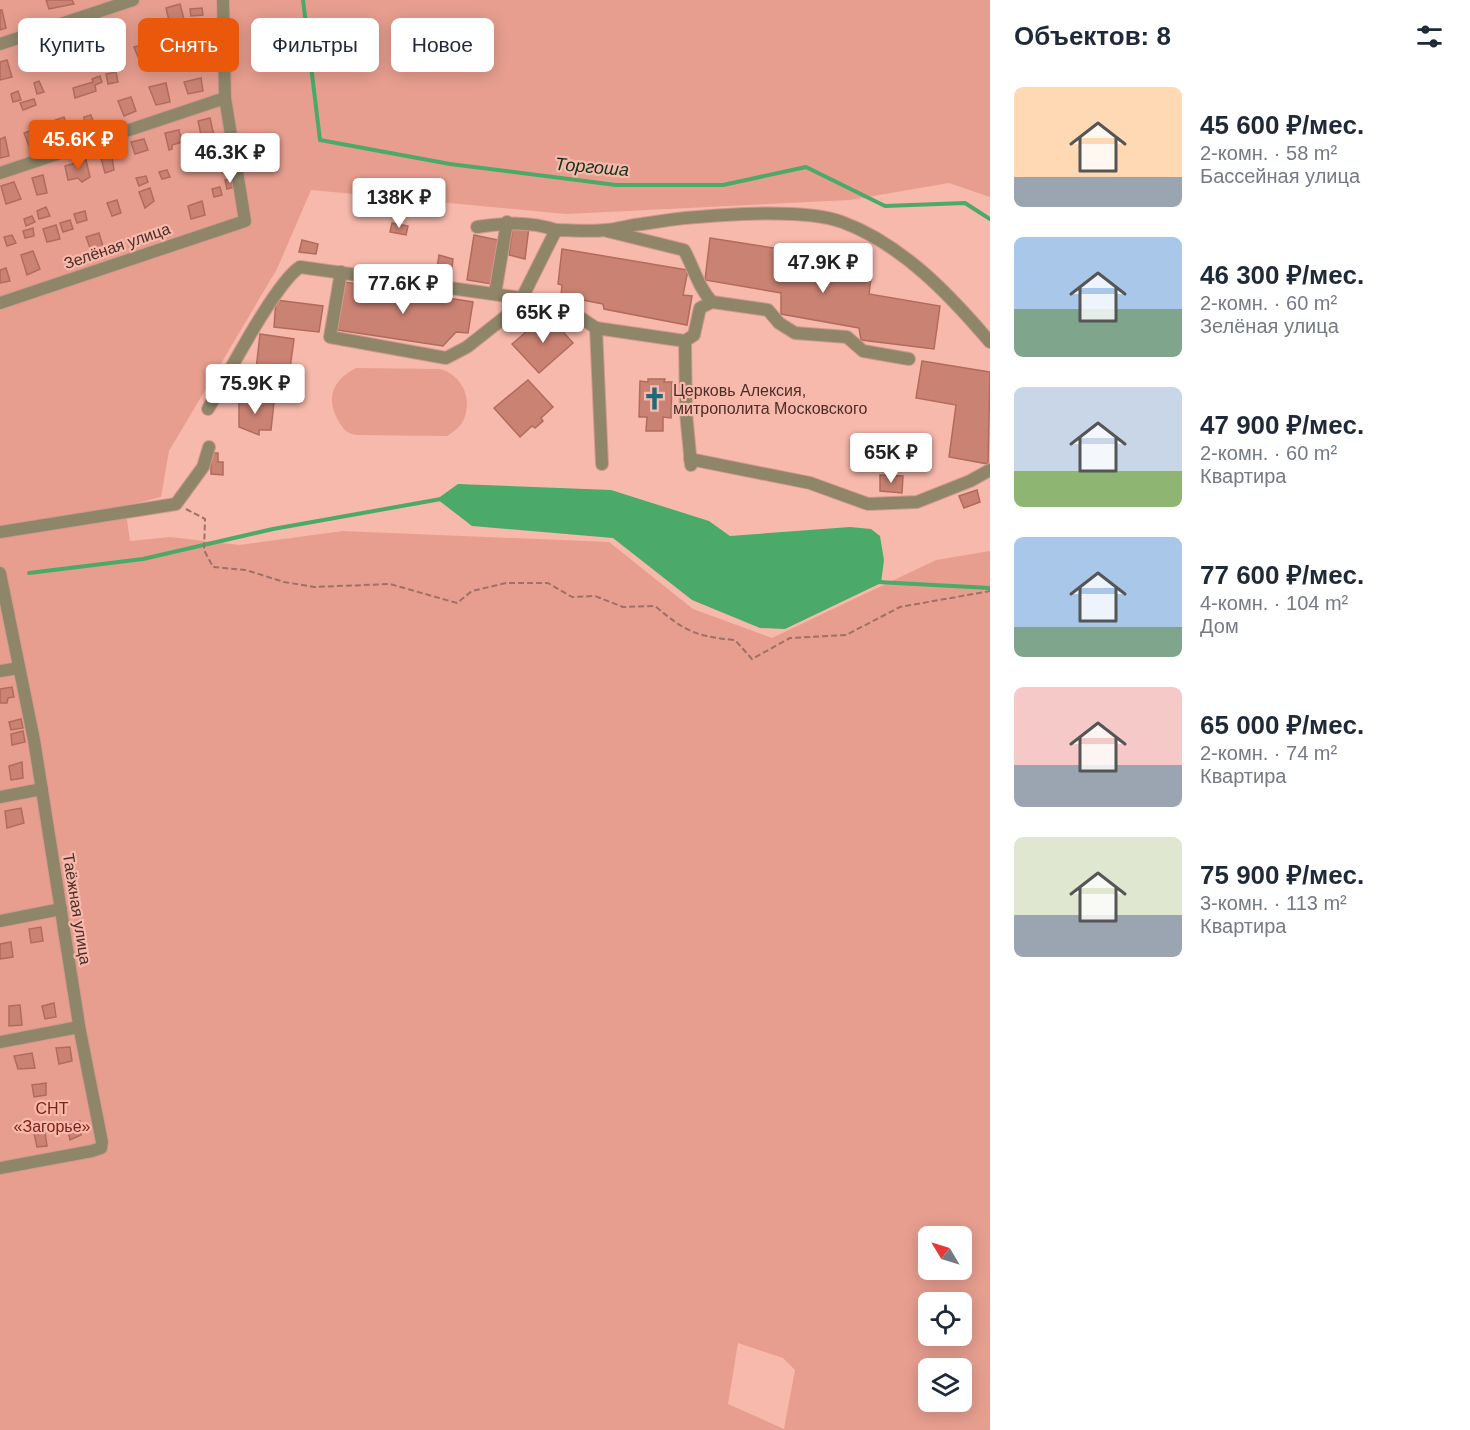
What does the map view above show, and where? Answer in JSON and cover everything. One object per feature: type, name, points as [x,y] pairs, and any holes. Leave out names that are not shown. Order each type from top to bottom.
[{"type":"street","points":[[0,44],[133,0]]},
{"type":"street","points":[[0,173],[225,98],[223,0]]},
{"type":"street","name":"Зелёная улица","points":[[0,303],[245,220],[225,98]]},
{"type":"street","points":[[477,227],[507,222],[540,225],[556,230],[606,230],[644,223],[802,214],[841,221],[876,238],[926,275],[990,342]]},
{"type":"street","points":[[495,294],[507,222]]},
{"type":"street","points":[[340,272],[330,337],[446,358],[467,347],[505,317],[522,298],[556,230]]},
{"type":"street","points":[[606,230],[684,250],[694,269],[700,290],[712,303]]},
{"type":"street","points":[[208,409],[293,272],[300,267],[522,298],[580,318],[596,327],[685,341],[694,335],[700,308],[712,303],[768,310],[779,323],[795,333],[847,337],[862,351],[909,359]]},
{"type":"street","points":[[596,327],[602,464]]},
{"type":"street","points":[[685,341],[686,413],[691,462],[810,483],[868,504],[917,502],[970,481],[990,470]]},
{"type":"street","points":[[0,532],[176,504],[203,467],[209,447]]},
{"type":"street","name":"Таёжная улица","points":[[0,573],[42,789],[79,1027],[101,1148],[0,1168]]},
{"type":"street","points":[[0,671],[19,668]]},
{"type":"street","points":[[0,796],[42,789]]},
{"type":"street","points":[[0,921],[61,909]]},
{"type":"street","points":[[0,1042],[79,1027]]},
{"type":"path","points":[[176,504],[205,519],[204,550],[213,567],[246,570],[284,582],[314,587],[390,584],[457,603],[472,591],[506,583],[548,583],[572,597],[595,596],[623,607],[655,606],[678,626],[699,636],[735,640],[752,659],[790,638],[846,634],[900,607],[990,591]]},
{"type":"green space","name":"СНТ «Загорье»","points":[[0,0],[990,0],[990,197],[949,183],[850,200],[566,214],[311,190],[277,269],[169,451],[161,497],[125,506],[130,541],[170,537],[239,545],[343,531],[609,542],[693,609],[772,638],[936,560],[990,551],[990,1430],[0,1430]],"holes":[[[738,1343],[783,1358],[795,1370],[784,1429],[728,1404]]]},
{"type":"green space","points":[[356,368],[440,369],[447,372],[459,381],[466,395],[467,403],[463,422],[447,436],[356,435],[350,433],[343,428],[334,412],[332,396],[337,383],[348,372]]},
{"type":"shaded area","points":[[458,484],[611,490],[709,521],[730,536],[850,527],[871,529],[880,536],[884,560],[881,583],[785,629],[760,628],[692,600],[613,538],[472,526],[437,499]]},
{"type":"building","points":[[46,0],[72,0],[74,4],[49,9]]},
{"type":"building","points":[[180,4],[184,18],[168,18],[166,8]]},
{"type":"building","points":[[202,8],[203,15],[191,16],[190,9]]},
{"type":"building","points":[[0,10],[2,10],[6,28],[0,30]]},
{"type":"building","points":[[7,60],[12,77],[0,80],[0,62]]},
{"type":"building","points":[[116,72],[118,82],[108,84],[106,74]]},
{"type":"building","points":[[100,76],[102,82],[95,85],[96,91],[75,98],[73,88],[93,82],[92,79]]},
{"type":"building","points":[[201,78],[203,91],[188,94],[184,82]]},
{"type":"building","points":[[39,81],[44,92],[37,94],[34,83]]},
{"type":"building","points":[[166,83],[170,102],[156,105],[149,87]]},
{"type":"building","points":[[18,91],[21,100],[13,102],[11,94]]},
{"type":"building","points":[[131,97],[136,111],[124,116],[118,101]]},
{"type":"building","points":[[34,99],[36,105],[23,110],[20,103]]},
{"type":"building","points":[[91,115],[94,124],[85,126],[84,117]]},
{"type":"building","points":[[64,117],[69,134],[56,138],[53,121]]},
{"type":"building","points":[[210,118],[214,136],[202,139],[198,121]]},
{"type":"building","points":[[38,128],[42,142],[29,146],[24,133]]},
{"type":"building","points":[[179,130],[182,142],[172,145],[172,149],[169,150],[165,133]]},
{"type":"building","points":[[5,137],[9,156],[0,158],[0,139]]},
{"type":"building","points":[[144,139],[148,150],[135,154],[131,142]]},
{"type":"building","points":[[111,151],[114,170],[105,173],[100,154]]},
{"type":"building","points":[[86,160],[90,177],[82,182],[78,178],[68,180],[65,166]]},
{"type":"building","points":[[167,170],[170,177],[162,179],[159,172]]},
{"type":"building","points":[[43,175],[47,193],[37,195],[32,178]]},
{"type":"building","points":[[146,176],[148,182],[139,186],[136,178]]},
{"type":"building","points":[[233,179],[234,187],[227,189],[225,180]]},
{"type":"building","points":[[14,182],[21,199],[6,204],[1,186]]},
{"type":"building","points":[[220,187],[222,195],[214,197],[212,189]]},
{"type":"building","points":[[150,188],[154,201],[145,208],[139,192]]},
{"type":"building","points":[[117,200],[121,213],[112,216],[107,203]]},
{"type":"building","points":[[202,201],[205,215],[191,219],[188,206]]},
{"type":"building","points":[[46,207],[50,216],[39,219],[37,211]]},
{"type":"building","points":[[85,211],[87,220],[77,223],[74,214]]},
{"type":"building","points":[[32,216],[35,222],[26,226],[24,219]]},
{"type":"building","points":[[70,220],[73,229],[63,232],[60,223]]},
{"type":"building","points":[[392,223],[408,226],[406,235],[390,232]]},
{"type":"building","points":[[56,225],[60,239],[47,242],[43,229]]},
{"type":"building","points":[[513,226],[529,227],[525,259],[509,255]]},
{"type":"building","points":[[33,228],[34,236],[25,238],[23,231]]},
{"type":"building","points":[[99,233],[104,250],[92,253],[86,237]]},
{"type":"building","points":[[12,235],[16,243],[7,246],[4,237]]},
{"type":"building","points":[[474,235],[498,240],[492,284],[467,280]]},
{"type":"building","points":[[710,238],[793,251],[793,265],[871,278],[869,294],[940,306],[934,349],[861,340],[859,328],[781,314],[781,293],[705,280]]},
{"type":"building","points":[[302,240],[318,244],[316,254],[299,252]]},
{"type":"building","points":[[562,249],[688,270],[683,295],[692,296],[687,325],[604,309],[603,304],[561,296],[562,285],[558,284]]},
{"type":"building","points":[[33,251],[40,269],[27,275],[21,255]]},
{"type":"building","points":[[439,255],[453,259],[451,277],[436,275]]},
{"type":"building","points":[[6,268],[10,281],[0,283],[0,270]]},
{"type":"building","points":[[344,282],[473,302],[468,333],[456,332],[443,346],[338,330]]},
{"type":"building","points":[[276,300],[323,306],[319,332],[274,327]]},
{"type":"building","points":[[547,314],[573,343],[539,373],[512,344]]},
{"type":"building","points":[[260,334],[294,339],[286,399],[253,396]]},
{"type":"building","points":[[922,361],[990,372],[988,464],[949,457],[956,405],[916,398]]},
{"type":"building","name":"Церковь Алексия, митрополита Московского","points":[[648,379],[665,379],[664,382],[672,382],[671,418],[663,417],[663,431],[646,431],[647,417],[639,417],[640,381],[648,382]]},
{"type":"building","points":[[528,380],[553,407],[541,418],[543,421],[535,428],[532,426],[520,437],[494,408]]},
{"type":"building","points":[[239,397],[274,402],[271,430],[259,430],[259,435],[239,427]]},
{"type":"building","points":[[211,453],[218,453],[218,462],[223,462],[223,475],[211,474]]},
{"type":"building","points":[[880,475],[903,476],[902,493],[880,491]]},
{"type":"building","points":[[977,490],[980,502],[964,508],[959,496]]},
{"type":"building","points":[[12,687],[14,697],[8,698],[7,703],[0,703],[0,689]]},
{"type":"building","points":[[21,719],[23,728],[11,730],[9,722]]},
{"type":"building","points":[[23,731],[25,742],[12,745],[11,734]]},
{"type":"building","points":[[22,762],[23,778],[11,780],[9,766]]},
{"type":"building","points":[[21,808],[24,823],[7,828],[5,811]]},
{"type":"building","points":[[41,927],[43,941],[31,943],[29,929]]},
{"type":"building","points":[[11,942],[13,957],[0,959],[0,944]]},
{"type":"building","points":[[54,1003],[56,1017],[45,1019],[42,1006]]},
{"type":"building","points":[[20,1005],[22,1025],[9,1026],[9,1006]]},
{"type":"building","points":[[70,1047],[72,1061],[59,1064],[56,1048]]},
{"type":"building","points":[[32,1053],[35,1068],[18,1069],[14,1056]]},
{"type":"building","points":[[46,1083],[46,1095],[34,1097],[32,1085]]},
{"type":"building","points":[[80,1121],[81,1135],[70,1140],[67,1126]]},
{"type":"building","points":[[45,1132],[47,1146],[37,1147],[34,1133]]},
{"type":"waterway","name":"Торгоша","points":[[303,0],[320,140],[450,164],[616,185],[723,185],[806,167],[885,206],[965,203],[990,219]]},
{"type":"waterway","points":[[29,573],[143,559],[273,529],[441,499]]},
{"type":"waterway","points":[[878,582],[990,588]]},
{"type":"place","name":"Церковь Алексия, митрополита Московского","points":[[655,399]]}]
